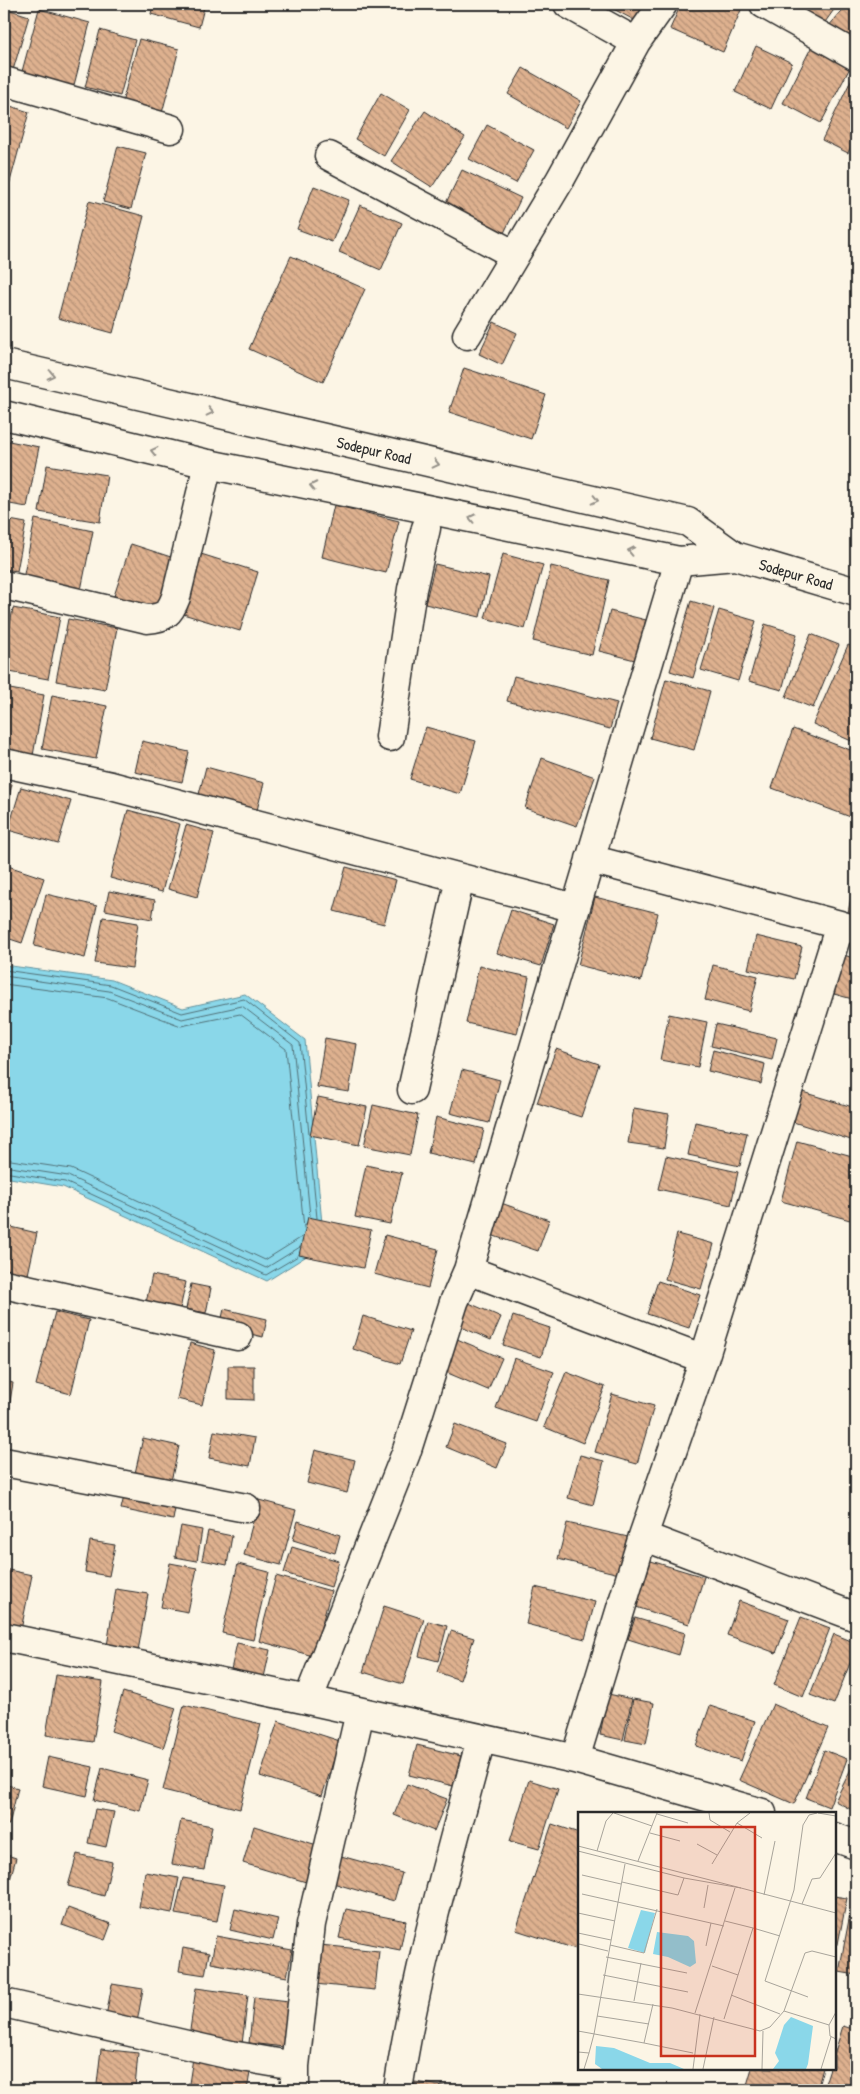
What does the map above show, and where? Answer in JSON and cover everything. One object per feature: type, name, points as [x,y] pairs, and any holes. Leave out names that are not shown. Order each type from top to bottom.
[{"type":"street","points":[[568,4],[636,42]]},
{"type":"street","points":[[467,335],[560,180],[636,42],[663,4]]},
{"type":"street","points":[[764,4],[856,56]]},
{"type":"street","points":[[4,81],[171,129]]},
{"type":"street","points":[[329,156],[515,255]]},
{"type":"street","name":"Sodepur Road","points":[[4,364],[688,522],[735,556],[856,592]]},
{"type":"street","name":"Sodepur Road","points":[[4,415],[208,464],[679,561],[735,556]]},
{"type":"street","points":[[4,585],[147,619],[160,619],[170,611],[176,597],[208,464]]},
{"type":"street","points":[[308,1700],[406,1453],[454,1302],[468,1270],[679,561],[688,522]]},
{"type":"street","points":[[390,737],[412,589],[426,528]]},
{"type":"street","points":[[4,763],[111,786],[575,908]]},
{"type":"street","points":[[576,1759],[643,1536],[848,928],[590,859]]},
{"type":"street","points":[[412,1090],[460,878]]},
{"type":"street","points":[[468,1270],[704,1359]]},
{"type":"street","points":[[4,1284],[238,1336]]},
{"type":"street","points":[[4,1462],[246,1508]]},
{"type":"street","points":[[643,1536],[856,1617]]},
{"type":"street","points":[[4,1637],[308,1700],[576,1759],[759,1812]]},
{"type":"street","points":[[4,2003],[232,2055],[295,2078],[311,1924],[360,1712]]},
{"type":"street","points":[[398,2090],[420,1977],[445,1873],[482,1739]]},
{"type":"street","points":[[835,1837],[856,1845]]},
{"type":"water","points":[[4,965],[112,980],[183,1008],[245,994],[305,1040],[324,1245],[267,1281],[63,1187],[4,1177]]},
{"type":"building","points":[[153,4],[205,4],[199,27],[151,14]]},
{"type":"building","points":[[604,4],[645,4],[636,21]]},
{"type":"building","points":[[681,4],[726,4],[741,10],[723,52],[670,29]]},
{"type":"building","points":[[793,4],[838,4],[823,25]]},
{"type":"building","points":[[848,4],[856,4],[856,52],[827,28]]},
{"type":"building","points":[[4,8],[29,16],[11,77],[4,75]]},
{"type":"building","points":[[39,9],[90,23],[73,89],[21,75]]},
{"type":"building","points":[[100,30],[135,40],[120,96],[85,87]]},
{"type":"building","points":[[139,39],[179,49],[162,113],[122,103]]},
{"type":"building","points":[[814,42],[853,62],[821,123],[783,103]]},
{"type":"building","points":[[756,46],[792,63],[771,109],[735,92]]},
{"type":"building","points":[[523,68],[581,101],[566,128],[508,94]]},
{"type":"building","points":[[856,70],[856,136],[848,153],[822,140]]},
{"type":"building","points":[[381,93],[410,110],[384,156],[355,139]]},
{"type":"building","points":[[4,104],[29,112],[8,189],[4,188]]},
{"type":"building","points":[[425,111],[465,137],[432,187],[391,161]]},
{"type":"building","points":[[487,125],[534,150],[516,183],[469,159]]},
{"type":"building","points":[[118,146],[146,153],[131,209],[103,202]]},
{"type":"building","points":[[462,170],[521,198],[503,235],[444,207]]},
{"type":"building","points":[[314,186],[349,200],[332,242],[297,229]]},
{"type":"building","points":[[89,201],[144,216],[113,333],[58,318]]},
{"type":"building","points":[[360,205],[402,223],[381,270],[339,252]]},
{"type":"building","points":[[291,256],[365,289],[323,382],[249,349]]},
{"type":"building","points":[[494,322],[517,333],[502,365],[479,354]]},
{"type":"building","points":[[464,368],[546,395],[531,439],[449,412]]},
{"type":"building","points":[[4,440],[39,447],[27,507],[4,503]]},
{"type":"building","points":[[47,465],[107,475],[100,522],[39,512]]},
{"type":"building","points":[[334,505],[399,521],[386,573],[322,557]]},
{"type":"building","points":[[4,519],[26,523],[17,571],[4,569]]},
{"type":"building","points":[[35,519],[93,531],[81,590],[23,579]]},
{"type":"building","points":[[131,544],[180,560],[162,612],[114,596]]},
{"type":"building","points":[[201,554],[258,572],[240,631],[183,614]]},
{"type":"building","points":[[503,554],[543,565],[525,629],[485,618]]},
{"type":"building","points":[[435,564],[489,577],[480,617],[425,604]]},
{"type":"building","points":[[551,566],[609,580],[592,655],[533,641]]},
{"type":"building","points":[[691,601],[714,608],[693,678],[670,671]]},
{"type":"building","points":[[13,608],[60,617],[48,679],[4,671],[4,657]]},
{"type":"building","points":[[719,610],[756,621],[738,681],[701,670]]},
{"type":"building","points":[[610,611],[646,620],[635,660],[599,651]]},
{"type":"building","points":[[68,619],[117,628],[105,690],[56,681]]},
{"type":"building","points":[[765,624],[797,634],[782,690],[749,681]]},
{"type":"building","points":[[811,634],[839,645],[813,708],[786,697]]},
{"type":"building","points":[[848,645],[856,648],[856,743],[813,724]]},
{"type":"building","points":[[514,676],[617,703],[610,729],[507,701]]},
{"type":"building","points":[[666,679],[710,691],[694,750],[650,738]]},
{"type":"building","points":[[4,688],[44,695],[32,761],[4,755]]},
{"type":"building","points":[[52,695],[107,706],[96,759],[42,749]]},
{"type":"building","points":[[426,727],[476,741],[460,794],[410,779]]},
{"type":"building","points":[[793,729],[856,752],[856,819],[772,788]]},
{"type":"building","points":[[142,741],[189,752],[182,782],[135,772]]},
{"type":"building","points":[[542,758],[595,777],[577,826],[525,808]]},
{"type":"building","points":[[206,767],[264,783],[256,814],[198,798]]},
{"type":"building","points":[[4,782],[12,784],[4,819]]},
{"type":"building","points":[[21,787],[71,801],[58,844],[8,830]]},
{"type":"building","points":[[128,810],[180,824],[162,892],[110,878]]},
{"type":"building","points":[[186,825],[214,833],[197,897],[168,889]]},
{"type":"building","points":[[5,865],[44,878],[22,943],[4,937]]},
{"type":"building","points":[[346,867],[396,880],[384,924],[334,911]]},
{"type":"building","points":[[856,870],[856,915],[848,913]]},
{"type":"building","points":[[109,891],[155,900],[152,919],[105,910]]},
{"type":"building","points":[[46,894],[97,906],[85,958],[34,946]]},
{"type":"building","points":[[595,897],[658,913],[641,981],[578,965]]},
{"type":"building","points":[[511,910],[554,924],[541,966],[497,953]]},
{"type":"building","points":[[103,917],[138,923],[132,968],[95,963]]},
{"type":"building","points":[[756,936],[802,947],[794,979],[748,969]]},
{"type":"building","points":[[844,955],[856,959],[856,1000],[834,994]]},
{"type":"building","points":[[713,965],[758,976],[749,1011],[705,1000]]},
{"type":"building","points":[[479,966],[529,977],[517,1034],[466,1023]]},
{"type":"building","points":[[669,1014],[707,1022],[698,1067],[660,1060]]},
{"type":"building","points":[[716,1024],[777,1038],[772,1060],[711,1046]]},
{"type":"building","points":[[325,1038],[357,1044],[349,1092],[317,1087]]},
{"type":"building","points":[[556,1049],[599,1064],[581,1117],[537,1103]]},
{"type":"building","points":[[713,1050],[765,1064],[761,1084],[708,1071]]},
{"type":"building","points":[[462,1070],[500,1080],[489,1123],[450,1113]]},
{"type":"building","points":[[799,1091],[856,1108],[856,1121],[851,1140],[790,1121]]},
{"type":"building","points":[[318,1097],[367,1107],[359,1145],[310,1135]]},
{"type":"building","points":[[373,1105],[418,1115],[410,1155],[364,1146]]},
{"type":"building","points":[[634,1108],[669,1114],[664,1148],[628,1143]]},
{"type":"building","points":[[436,1117],[484,1129],[476,1165],[428,1153]]},
{"type":"building","points":[[695,1122],[747,1133],[740,1166],[688,1155]]},
{"type":"building","points":[[797,1141],[856,1157],[856,1197],[850,1220],[781,1201]]},
{"type":"building","points":[[666,1156],[738,1172],[731,1205],[658,1189]]},
{"type":"building","points":[[366,1165],[402,1173],[390,1224],[355,1217]]},
{"type":"building","points":[[501,1203],[549,1220],[538,1251],[491,1235]]},
{"type":"building","points":[[308,1217],[371,1230],[363,1268],[299,1255]]},
{"type":"building","points":[[7,1226],[37,1233],[27,1279],[4,1274],[4,1241]]},
{"type":"building","points":[[677,1234],[714,1244],[701,1289],[665,1279]]},
{"type":"building","points":[[385,1235],[438,1249],[428,1288],[374,1274]]},
{"type":"building","points":[[152,1275],[186,1282],[178,1318],[144,1312]]},
{"type":"building","points":[[658,1281],[700,1295],[689,1328],[647,1314]]},
{"type":"building","points":[[191,1284],[211,1288],[206,1313],[186,1309]]},
{"type":"building","points":[[469,1303],[501,1317],[491,1340],[459,1326]]},
{"type":"building","points":[[224,1309],[267,1319],[263,1337],[220,1327]]},
{"type":"building","points":[[55,1312],[89,1320],[71,1394],[36,1385]]},
{"type":"building","points":[[363,1316],[411,1331],[400,1364],[353,1349]]},
{"type":"building","points":[[513,1316],[550,1328],[541,1357],[503,1345]]},
{"type":"building","points":[[457,1339],[502,1358],[488,1390],[443,1371]]},
{"type":"building","points":[[190,1343],[215,1350],[202,1405],[177,1399]]},
{"type":"building","points":[[514,1358],[554,1372],[536,1422],[496,1408]]},
{"type":"building","points":[[228,1366],[254,1366],[254,1400],[228,1399]]},
{"type":"building","points":[[566,1372],[605,1387],[583,1443],[544,1427]]},
{"type":"building","points":[[4,1381],[13,1383],[4,1439]]},
{"type":"building","points":[[612,1394],[654,1406],[637,1464],[595,1452]]},
{"type":"building","points":[[455,1424],[507,1444],[497,1468],[446,1447]]},
{"type":"building","points":[[214,1431],[255,1438],[250,1466],[209,1458]]},
{"type":"building","points":[[143,1438],[179,1446],[169,1490],[133,1482]]},
{"type":"building","points":[[315,1450],[355,1460],[347,1493],[307,1483]]},
{"type":"building","points":[[580,1455],[604,1461],[593,1505],[568,1498]]},
{"type":"building","points":[[126,1488],[177,1498],[173,1520],[121,1509]]},
{"type":"building","points":[[259,1500],[296,1510],[281,1565],[244,1555]]},
{"type":"building","points":[[298,1521],[340,1535],[335,1553],[293,1540]]},
{"type":"building","points":[[567,1523],[628,1537],[619,1574],[558,1559]]},
{"type":"building","points":[[181,1526],[202,1530],[197,1561],[175,1557]]},
{"type":"building","points":[[208,1531],[232,1536],[227,1565],[202,1560]]},
{"type":"building","points":[[90,1541],[115,1545],[109,1576],[85,1572]]},
{"type":"building","points":[[292,1547],[339,1561],[331,1587],[284,1573]]},
{"type":"building","points":[[651,1561],[704,1577],[689,1624],[636,1607]]},
{"type":"building","points":[[170,1563],[197,1568],[188,1612],[161,1607]]},
{"type":"building","points":[[238,1564],[269,1572],[253,1640],[222,1633]]},
{"type":"building","points":[[4,1569],[32,1575],[21,1630],[4,1626]]},
{"type":"building","points":[[276,1576],[331,1591],[313,1656],[259,1641]]},
{"type":"building","points":[[535,1587],[595,1602],[585,1639],[526,1624]]},
{"type":"building","points":[[116,1589],[148,1594],[138,1651],[107,1646]]},
{"type":"building","points":[[739,1601],[789,1619],[776,1653],[727,1635]]},
{"type":"building","points":[[384,1606],[424,1619],[403,1684],[363,1672]]},
{"type":"building","points":[[801,1617],[830,1628],[803,1697],[774,1685]]},
{"type":"building","points":[[635,1618],[685,1633],[679,1655],[628,1639]]},
{"type":"building","points":[[428,1621],[447,1626],[438,1661],[419,1656]]},
{"type":"building","points":[[451,1631],[474,1638],[460,1680],[437,1672]]},
{"type":"building","points":[[834,1634],[856,1643],[856,1648],[834,1704],[810,1695]]},
{"type":"building","points":[[237,1643],[270,1650],[263,1682],[230,1674]]},
{"type":"building","points":[[56,1675],[103,1682],[93,1742],[46,1735]]},
{"type":"building","points":[[123,1692],[176,1708],[163,1748],[111,1731]]},
{"type":"building","points":[[608,1694],[632,1699],[623,1740],[600,1735]]},
{"type":"building","points":[[633,1699],[654,1703],[646,1744],[625,1740]]},
{"type":"building","points":[[773,1704],[828,1728],[794,1804],[739,1780]]},
{"type":"building","points":[[184,1705],[261,1724],[240,1809],[163,1790]]},
{"type":"building","points":[[710,1706],[755,1721],[741,1761],[696,1746]]},
{"type":"building","points":[[278,1721],[340,1741],[322,1796],[260,1776]]},
{"type":"building","points":[[417,1745],[461,1756],[453,1786],[409,1775]]},
{"type":"building","points":[[824,1750],[847,1759],[829,1807],[806,1798]]},
{"type":"building","points":[[48,1757],[93,1767],[87,1796],[42,1786]]},
{"type":"building","points":[[856,1759],[856,1812],[835,1801]]},
{"type":"building","points":[[102,1768],[148,1780],[140,1811],[94,1800]]},
{"type":"building","points":[[529,1780],[558,1789],[539,1849],[510,1841]]},
{"type":"building","points":[[4,1784],[18,1788],[9,1825],[4,1824]]},
{"type":"building","points":[[407,1784],[447,1799],[434,1831],[394,1815]]},
{"type":"building","points":[[95,1809],[114,1812],[106,1847],[88,1843]]},
{"type":"building","points":[[181,1820],[212,1826],[204,1870],[172,1864]]},
{"type":"building","points":[[552,1824],[578,1833],[578,1950],[516,1930]]},
{"type":"building","points":[[254,1826],[317,1845],[306,1882],[243,1863]]},
{"type":"building","points":[[4,1854],[16,1858],[7,1890],[4,1889]]},
{"type":"building","points":[[77,1854],[112,1862],[104,1896],[68,1886]]},
{"type":"building","points":[[341,1856],[402,1873],[394,1901],[333,1883]]},
{"type":"building","points":[[145,1872],[179,1878],[172,1913],[139,1907]]},
{"type":"building","points":[[183,1878],[224,1885],[217,1921],[175,1914]]},
{"type":"building","points":[[854,1893],[856,1894],[856,1975],[839,1972]]},
{"type":"building","points":[[835,1896],[847,1898],[838,1944],[835,1943]]},
{"type":"building","points":[[68,1908],[111,1924],[105,1940],[62,1925]]},
{"type":"building","points":[[235,1909],[278,1919],[273,1940],[230,1930]]},
{"type":"building","points":[[346,1909],[406,1921],[400,1950],[339,1938]]},
{"type":"building","points":[[216,1936],[292,1950],[287,1977],[211,1963]]},
{"type":"building","points":[[320,1945],[379,1951],[375,1990],[315,1984]]},
{"type":"building","points":[[183,1948],[209,1953],[205,1975],[179,1971]]},
{"type":"building","points":[[112,1984],[143,1989],[136,2028],[105,2022]]},
{"type":"building","points":[[196,1988],[248,1995],[242,2044],[189,2037]]},
{"type":"building","points":[[254,1997],[289,2001],[284,2047],[249,2043]]},
{"type":"building","points":[[843,2026],[856,2030],[856,2090],[823,2090],[830,2069],[835,2069],[835,2052]]},
{"type":"building","points":[[101,2049],[138,2053],[135,2088],[97,2084]]},
{"type":"building","points":[[193,2058],[251,2067],[247,2090],[188,2090]]},
{"type":"building","points":[[752,2069],[823,2069],[817,2090],[767,2090],[747,2085]]},
{"type":"building","points":[[415,2082],[470,2090],[414,2090]]}]
